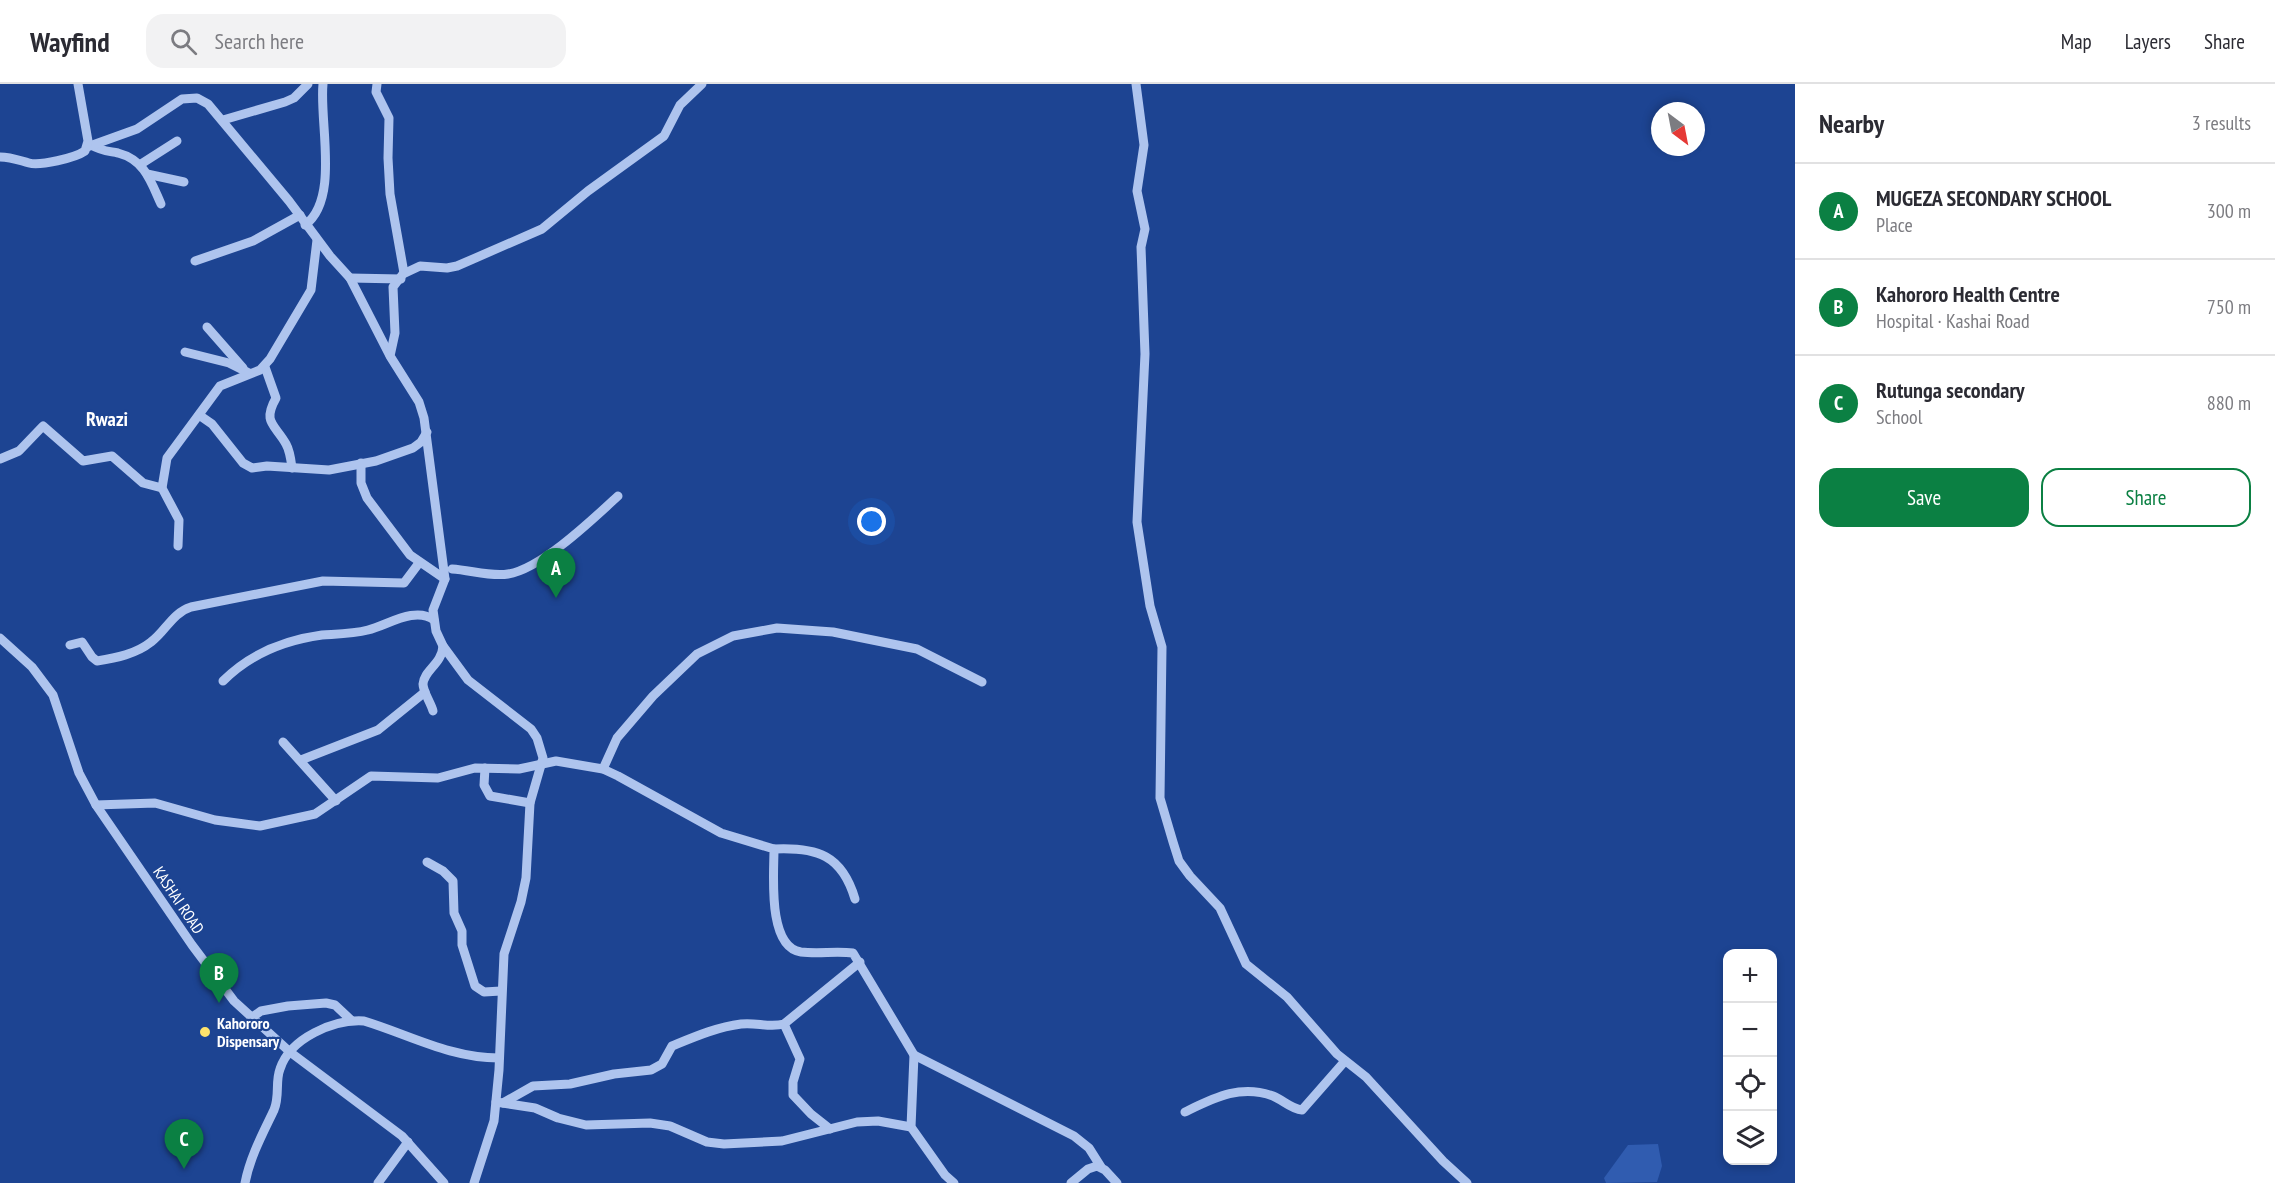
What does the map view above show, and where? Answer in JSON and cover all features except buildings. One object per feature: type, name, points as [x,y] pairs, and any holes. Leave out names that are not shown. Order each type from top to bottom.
[{"type":"street","points":[[78,84],[89,146]]},
{"type":"street","points":[[223,120],[285,102],[294,98],[308,84]]},
{"type":"street","points":[[305,225],[316,215],[322,196],[326,142],[322,112],[323,84]]},
{"type":"street","points":[[377,84],[376,92],[389,118],[390,194],[402,276]]},
{"type":"street","points":[[390,356],[395,333],[393,287],[402,276],[420,266],[447,268],[456,266],[543,229],[664,136],[680,105],[702,84]]},
{"type":"street","points":[[1136,84],[1144,145],[1137,191],[1145,229],[1141,247],[1145,354],[1137,522],[1150,606],[1163,660],[1159,690],[1160,798],[1179,861],[1220,908],[1246,964],[1258,977],[1287,997],[1345,1061],[1366,1077],[1443,1161],[1467,1183]]},
{"type":"street","points":[[0,157],[11,157],[31,164],[69,159],[86,151],[89,146],[136,129],[183,99],[197,98],[208,104],[350,278],[371,313],[390,356],[419,402],[427,432],[445,579],[444,586],[435,601],[434,621],[442,646],[468,680],[531,729],[542,750],[542,765],[530,803],[526,878],[521,902],[504,954],[499,1102],[474,1183]]},
{"type":"street","points":[[141,164],[177,141]]},
{"type":"street","points":[[89,146],[104,152],[130,157],[141,164],[161,204]]},
{"type":"street","points":[[147,174],[184,182]]},
{"type":"street","points":[[195,261],[253,242],[300,215]]},
{"type":"street","points":[[178,546],[179,520],[162,488],[167,458],[220,386],[246,370],[265,366],[311,290],[317,240]]},
{"type":"street","points":[[350,278],[402,276]]},
{"type":"street","points":[[207,327],[246,370]]},
{"type":"street","points":[[185,352],[246,370]]},
{"type":"street","points":[[265,366],[276,398],[269,409],[270,417],[274,431],[286,443],[292,468]]},
{"type":"street","points":[[199,415],[221,433],[246,467],[329,470],[404,453],[421,442],[427,432]]},
{"type":"street","points":[[0,459],[19,451],[44,426],[83,461],[112,456],[143,483],[162,488]]},
{"type":"street","points":[[361,463],[361,483],[367,498],[419,563],[445,579]]},
{"type":"street","points":[[452,569],[505,575],[516,573],[571,537],[618,496]]},
{"type":"street","points":[[70,645],[82,642],[97,661],[121,656],[151,642],[174,616],[191,607],[323,581],[404,583],[419,563]]},
{"type":"street","points":[[223,681],[248,660],[295,640],[369,630],[411,616],[428,616],[434,621]]},
{"type":"street","points":[[603,769],[617,738],[653,696],[697,654],[733,636],[777,628],[833,632],[917,649],[982,682]]},
{"type":"street","name":"KASHAI ROAD","points":[[0,638],[32,666],[53,695],[79,773],[96,805],[228,994],[251,1018],[290,1052],[408,1142],[444,1183]]},
{"type":"street","points":[[433,711],[425,692],[425,677],[440,660],[442,646]]},
{"type":"street","points":[[301,760],[378,730],[425,692]]},
{"type":"street","points":[[283,742],[336,801]]},
{"type":"street","points":[[96,805],[155,803],[215,820],[260,826],[315,814],[371,776],[438,778],[475,768],[519,769],[562,761],[603,769],[721,833],[774,849],[801,848],[829,859],[849,879],[855,899]]},
{"type":"street","points":[[485,768],[484,785],[490,796],[530,803]]},
{"type":"street","points":[[774,849],[774,911],[787,942],[800,952],[853,953],[860,962],[914,1055],[911,1127],[954,1183]]},
{"type":"street","points":[[427,862],[443,871],[453,881],[454,913],[462,931],[462,945],[475,986],[484,992],[501,992]]},
{"type":"street","points":[[499,1102],[533,1086],[570,1084],[614,1074],[651,1070],[662,1064],[672,1046],[725,1027],[743,1023],[768,1027],[784,1024],[860,962]]},
{"type":"street","points":[[251,1018],[261,1011],[326,1003],[335,1005],[351,1020],[386,1028],[408,1039],[474,1058],[499,1058]]},
{"type":"street","points":[[245,1183],[260,1136],[277,1100],[279,1070],[290,1052],[316,1033],[351,1020]]},
{"type":"street","points":[[784,1024],[800,1059],[793,1082],[794,1095],[811,1114],[830,1129]]},
{"type":"street","points":[[914,1055],[1065,1131],[1089,1148],[1101,1167],[1117,1183]]},
{"type":"street","points":[[1185,1112],[1217,1097],[1250,1090],[1276,1097],[1302,1110],[1345,1061]]},
{"type":"street","points":[[499,1102],[535,1107],[558,1118],[586,1125],[651,1123],[670,1126],[707,1142],[724,1144],[782,1141],[857,1122],[878,1121],[911,1127]]},
{"type":"street","points":[[378,1183],[408,1142]]},
{"type":"street","points":[[1071,1183],[1088,1169],[1101,1167]]},
{"type":"shaded area","points":[[1658,1144],[1662,1166],[1657,1182],[1606,1183],[1604,1178],[1628,1145]]},
{"type":"place","name":"MUGEZA SECONDARY SCHOOL","points":[[556,598]]},
{"type":"place","name":"Kahororo Health Centre","points":[[219,1003]]},
{"type":"place","name":"Kahororo Dispensary","points":[[205,1032]]},
{"type":"place","name":"Rutunga secondary","points":[[184,1169]]},
{"type":"district","name":"Rwazi","points":[[107,419]]}]
